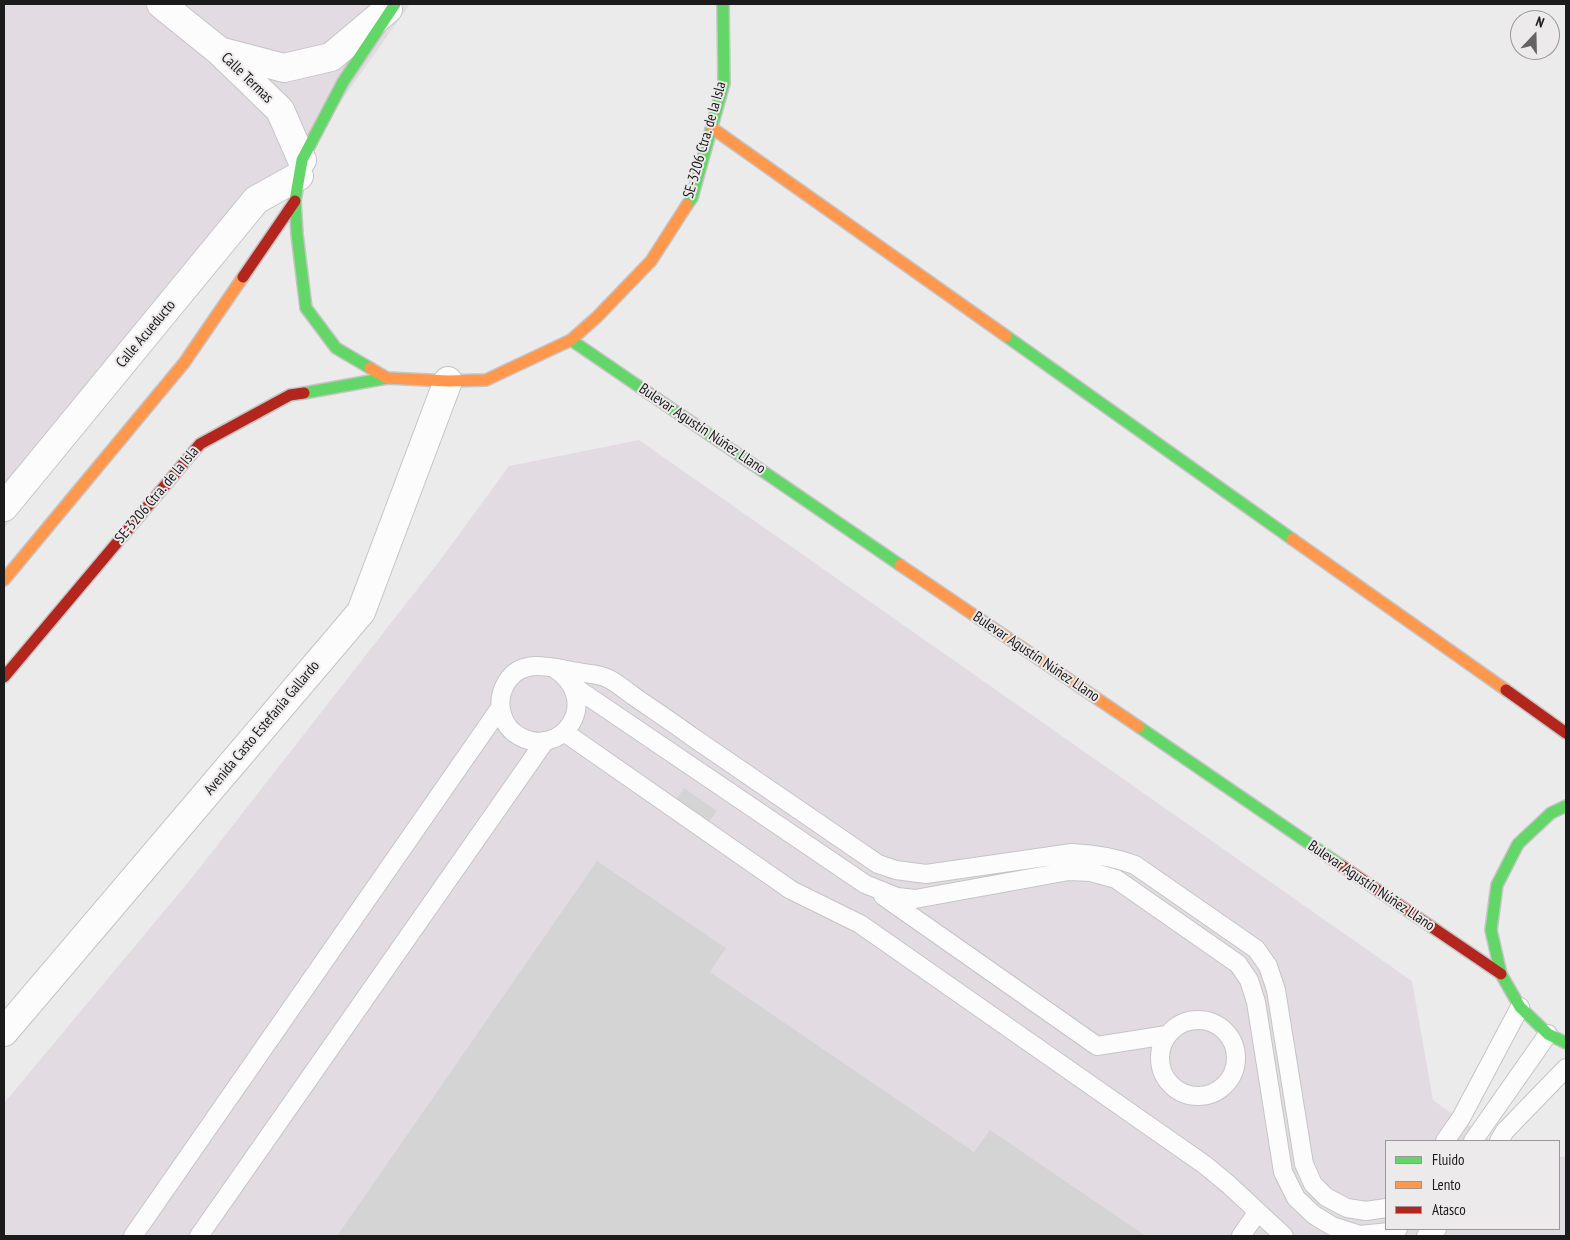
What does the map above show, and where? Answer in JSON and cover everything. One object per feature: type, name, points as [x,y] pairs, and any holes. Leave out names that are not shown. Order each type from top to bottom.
[{"type":"street","name":"Calle Termas","points":[[161,4],[218,50],[280,110],[299,179]]},
{"type":"street","name":"Calle Termas","points":[[218,50],[284,68],[331,57],[395,4]]},
{"type":"street","name":"SE-3206 Ctra. de la Isla","points":[[4,580],[184,363],[299,179],[343,82],[395,4]]},
{"type":"street","name":"SE-3206 Ctra. de la Isla","points":[[4,677],[200,444],[290,395],[387,378],[448,381],[486,380],[571,340],[597,317],[651,262],[692,198],[724,83],[723,4]]},
{"type":"street","points":[[712,128],[1566,733]]},
{"type":"street","name":"SE-3206 Ctra. de la Isla","points":[[299,179],[296,234],[306,308],[336,348],[387,378]]},
{"type":"street","name":"Calle Acueducto","points":[[4,506],[256,200],[299,179]]},
{"type":"street","name":"Bulevar Agustín Núñez Llano","points":[[571,340],[1501,974]]},
{"type":"street","name":"Avenida Casto Estefanía Gallardo","points":[[4,1032],[361,612],[448,381]]},
{"type":"street","name":"Bulevar Agustín Núñez Llano","points":[[1566,806],[1551,813],[1518,844],[1497,885],[1491,930],[1501,974],[1520,1007],[1548,1034],[1566,1044]]},
{"type":"lane","points":[[573,686],[576,698],[576,712],[572,723],[564,732],[553,739],[545,741],[528,740],[517,736],[508,727],[502,716],[500,708],[501,692],[507,680],[517,671],[528,666],[542,665],[606,677],[878,864],[896,870],[926,874],[1072,853],[1118,858],[1135,865],[1256,949],[1268,966],[1276,990],[1304,1164],[1313,1184],[1326,1197],[1347,1208],[1366,1211],[1385,1208]]},
{"type":"lane","points":[[554,668],[565,676],[573,686],[865,884],[1097,1046],[1167,1035]]},
{"type":"lane","points":[[133,1236],[500,708]]},
{"type":"lane","points":[[564,732],[791,890],[860,924],[1205,1165],[1284,1236]]},
{"type":"lane","points":[[199,1236],[545,741]]},
{"type":"lane","points":[[865,884],[897,897],[915,898],[1070,871],[1092,872],[1116,879],[1238,964],[1248,980],[1256,1002],[1282,1172],[1296,1198],[1314,1215],[1332,1226],[1360,1235],[1395,1230]]},
{"type":"lane","points":[[1446,1140],[1461,1118],[1520,1007]]},
{"type":"lane","points":[[1225,1030],[1233,1040],[1237,1053],[1236,1066],[1224,1087],[1213,1093],[1201,1096],[1189,1095],[1177,1090],[1168,1082],[1162,1071],[1160,1058],[1162,1046],[1167,1035],[1177,1026],[1189,1020],[1202,1019],[1214,1023],[1225,1030],[1253,1050],[1266,1068]]},
{"type":"lane","points":[[1473,1140],[1548,1034]]},
{"type":"lane","points":[[1500,1140],[1505,1131],[1566,1068]]},
{"type":"lane","points":[[1241,1236],[1257,1213]]},
{"type":"shaded area","points":[[4,4],[410,4],[325,124],[4,529]]},
{"type":"shaded area","points":[[639,440],[1412,981],[1433,1100],[1490,1140],[1385,1140],[1385,1230],[1560,1230],[1560,1157],[1566,1156],[1566,1236],[4,1236],[4,1103],[194,875],[444,555],[509,466]]},
{"type":"building","points":[[684,788],[717,811],[708,823],[676,800]]},
{"type":"building","points":[[597,861],[726,948],[710,972],[974,1152],[990,1130],[1146,1236],[337,1236]]},
{"type":"traffic: fast","points":[[370,368],[336,348],[306,308],[295,201],[302,160],[343,82],[395,4]]},
{"type":"traffic: fast","points":[[687,205],[692,198],[724,83],[723,4]]},
{"type":"traffic: fast","points":[[1006,336],[1292,539]]},
{"type":"traffic: fast","points":[[571,340],[900,565]]},
{"type":"traffic: fast","points":[[304,393],[387,378]]},
{"type":"traffic: fast","points":[[1139,727],[1342,866]]},
{"type":"traffic: fast","points":[[1566,806],[1551,813],[1518,844],[1497,885],[1491,930],[1501,974],[1520,1007],[1548,1034],[1566,1043]]},
{"type":"traffic: slow","points":[[712,128],[1006,336]]},
{"type":"traffic: slow","points":[[370,368],[387,378],[448,381],[486,380],[571,340],[597,317],[651,261],[687,205]]},
{"type":"traffic: slow","points":[[4,580],[184,363],[243,277]]},
{"type":"traffic: slow","points":[[1292,539],[1506,690]]},
{"type":"traffic: slow","points":[[900,565],[1139,727]]},
{"type":"traffic: jam","points":[[243,277],[295,201]]},
{"type":"traffic: jam","points":[[4,677],[200,444],[290,395],[304,393]]},
{"type":"traffic: jam","points":[[1506,690],[1566,733]]},
{"type":"traffic: jam","points":[[1342,866],[1501,974]]}]
